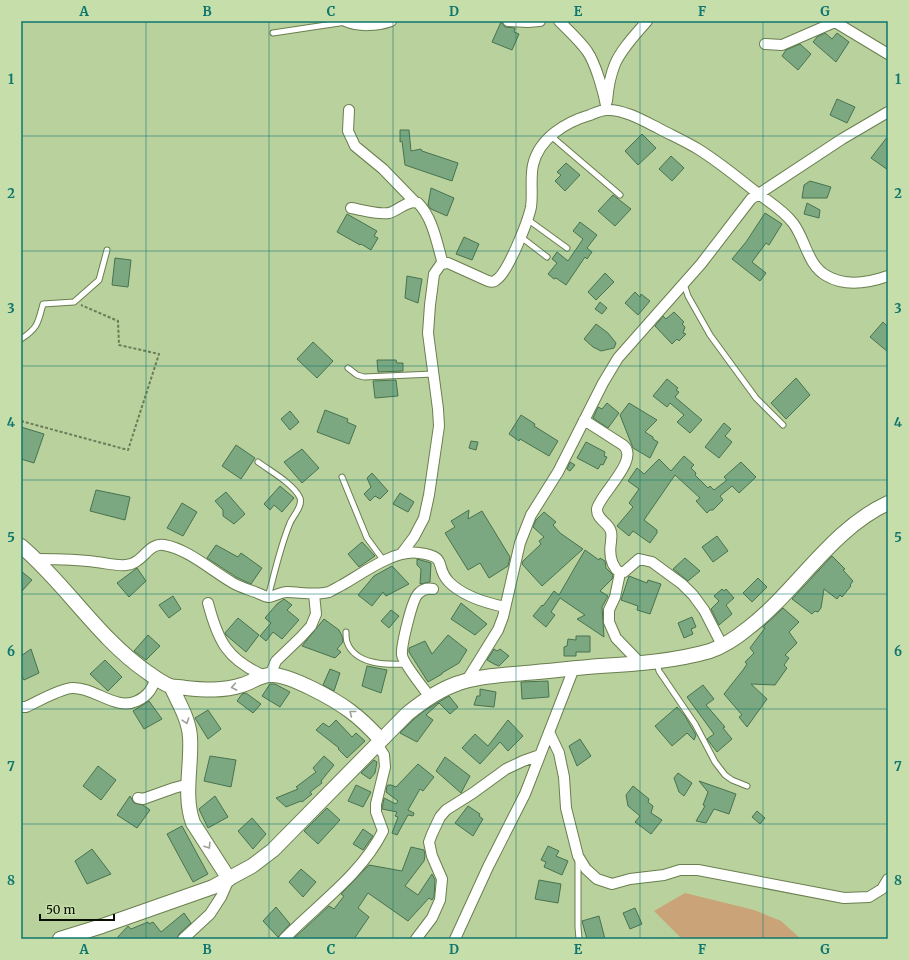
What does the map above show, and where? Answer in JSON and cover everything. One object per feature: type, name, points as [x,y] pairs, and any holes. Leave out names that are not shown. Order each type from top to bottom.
[{"type":"main road","points":[[60,939],[104,933],[213,887],[252,866],[273,850],[407,714],[430,697],[458,683],[467,680],[506,675],[657,662],[711,650],[730,642],[754,624],[774,605],[836,541],[867,515],[888,503]]},
{"type":"main road","points":[[21,546],[36,558],[111,641],[137,665],[156,678],[171,686],[211,690],[243,685],[267,675],[284,676],[349,710],[367,725],[379,742]]},
{"type":"main road","points":[[171,686],[188,727],[190,737],[189,809],[193,823],[229,879]]},
{"type":"street","points":[[346,22],[362,25],[391,21]]},
{"type":"street","points":[[508,21],[540,21]]},
{"type":"street","points":[[559,21],[586,51],[594,63],[607,108]]},
{"type":"street","points":[[607,108],[611,75],[615,64],[623,50],[647,21]]},
{"type":"street","points":[[765,44],[782,45],[835,22],[888,54]]},
{"type":"street","points":[[402,553],[414,537],[424,518],[429,495],[439,426],[428,333],[434,274],[438,267],[448,263],[453,264],[488,282],[498,279],[505,269],[521,237],[528,219],[531,207],[534,164],[539,152],[551,136],[567,123],[607,108],[630,115],[683,140],[716,160],[782,211],[794,224],[809,257],[815,266],[826,276],[840,282],[853,283],[869,282],[888,276]]},
{"type":"street","points":[[349,110],[348,131],[355,146],[383,169],[420,206],[430,224],[443,264]]},
{"type":"street","points":[[467,680],[498,630],[524,530],[531,515],[558,472],[603,383],[618,358],[701,264],[742,209],[758,193],[888,112]]},
{"type":"street","points":[[351,208],[388,213],[394,212],[411,202],[415,202]]},
{"type":"street","points":[[584,420],[626,447],[628,453],[625,463],[597,510],[599,517],[611,530],[611,558],[614,568],[620,573]]},
{"type":"street","points":[[36,558],[127,565],[137,562],[152,547],[164,545],[178,550],[244,589],[268,597],[285,592],[314,594],[328,592],[384,561],[402,553],[419,553],[434,556],[440,563],[448,582],[461,591],[477,599],[505,607]]},
{"type":"street","points":[[620,573],[624,572],[639,559],[647,560],[663,569],[682,584],[696,599],[704,610],[722,645]]},
{"type":"street","points":[[620,573],[615,597],[609,610],[609,622],[616,638],[640,664]]},
{"type":"street","points":[[430,697],[406,664],[402,655],[404,639],[414,599],[419,592],[426,588],[433,589]]},
{"type":"street","points":[[208,603],[215,627],[227,649],[240,662],[252,670],[267,675],[276,661],[311,626],[316,614],[314,594]]},
{"type":"street","points":[[455,939],[488,867],[525,794],[574,668]]},
{"type":"street","points":[[21,707],[26,707],[70,688],[81,689],[120,703],[132,703],[143,698],[151,690],[156,678]]},
{"type":"street","points":[[549,732],[559,753],[564,777],[566,808],[578,856],[586,869],[597,879],[612,884],[630,879],[664,875],[680,870],[698,870],[844,898],[869,897],[882,888],[888,879]]},
{"type":"street","points":[[284,939],[354,872],[377,844],[383,831],[376,812],[376,804],[385,767],[384,755],[379,742]]},
{"type":"street","points":[[416,939],[432,918],[440,900],[442,879],[432,856],[429,842],[440,817],[446,810],[473,794],[506,768],[540,755]]},
{"type":"street","points":[[138,798],[143,799],[189,784]]},
{"type":"street","points":[[183,939],[210,914],[221,897],[229,879]]},
{"type":"lane","points":[[273,33],[346,22]]},
{"type":"lane","points":[[551,136],[620,195]]},
{"type":"lane","points":[[528,219],[567,248]]},
{"type":"lane","points":[[521,237],[547,257]]},
{"type":"lane","points":[[21,339],[33,331],[39,319],[43,304],[74,302],[99,280],[107,250]]},
{"type":"lane","points":[[684,284],[688,296],[710,335],[756,398],[783,425]]},
{"type":"lane","points":[[348,368],[357,375],[364,377],[432,374]]},
{"type":"lane","points":[[258,462],[284,480],[297,492],[301,500],[282,541],[268,597]]},
{"type":"lane","points":[[342,477],[367,538],[384,561]]},
{"type":"lane","points":[[346,632],[347,642],[354,652],[365,659],[378,663],[406,664]]},
{"type":"lane","points":[[657,662],[659,671],[695,724],[715,762],[732,780],[747,786]]},
{"type":"lane","points":[[578,856],[579,939]]},
{"type":"path","points":[[21,420],[128,450],[160,354],[119,345],[118,321],[74,302]]},
{"type":"shaded area","points":[[685,893],[754,910],[781,921],[801,939],[682,939],[654,911]]},
{"type":"building","points":[[501,22],[505,27],[515,28],[514,32],[519,34],[512,50],[492,42]]},
{"type":"building","points":[[825,33],[832,39],[837,33],[849,42],[836,62],[813,42],[817,37]]},
{"type":"building","points":[[800,44],[811,54],[798,70],[782,56],[786,50]]},
{"type":"building","points":[[837,99],[855,107],[847,123],[830,115]]},
{"type":"building","points":[[400,130],[409,130],[411,151],[421,149],[422,151],[458,163],[452,181],[405,165],[402,141],[400,142]]},
{"type":"building","points":[[642,134],[656,148],[638,165],[625,151]]},
{"type":"building","points":[[888,136],[888,170],[871,158]]},
{"type":"building","points":[[671,156],[684,168],[672,181],[659,169]]},
{"type":"building","points":[[566,163],[580,175],[565,191],[555,181],[561,175],[557,172]]},
{"type":"building","points":[[810,181],[831,187],[827,198],[802,198],[804,185]]},
{"type":"building","points":[[431,188],[454,198],[447,216],[431,209],[428,205]]},
{"type":"building","points":[[613,195],[631,209],[615,226],[598,211]]},
{"type":"building","points":[[807,203],[820,210],[819,218],[804,214]]},
{"type":"building","points":[[765,213],[782,224],[769,245],[766,243],[752,262],[766,273],[760,281],[732,259],[746,242]]},
{"type":"building","points":[[347,214],[377,231],[374,236],[378,238],[371,250],[337,232]]},
{"type":"building","points":[[580,222],[597,235],[587,248],[592,252],[587,259],[585,257],[566,285],[548,274],[557,263],[552,259],[557,252],[568,261],[583,239],[573,231]]},
{"type":"building","points":[[464,237],[479,244],[472,260],[456,254]]},
{"type":"building","points":[[115,258],[131,260],[128,287],[112,285]]},
{"type":"building","points":[[605,273],[614,282],[596,300],[588,292]]},
{"type":"building","points":[[407,276],[422,279],[418,303],[405,298]]},
{"type":"building","points":[[635,292],[640,297],[641,294],[650,301],[638,315],[625,303]]},
{"type":"building","points":[[600,302],[607,308],[602,314],[595,309]]},
{"type":"building","points":[[674,312],[684,322],[682,324],[685,327],[683,333],[686,334],[679,341],[677,339],[672,344],[655,326],[663,316],[666,319]]},
{"type":"building","points":[[883,322],[888,327],[888,352],[870,337]]},
{"type":"building","points":[[596,324],[608,333],[616,343],[614,348],[601,351],[593,347],[584,339]]},
{"type":"building","points":[[313,342],[333,361],[317,378],[297,359]]},
{"type":"building","points":[[377,360],[396,360],[397,363],[403,363],[403,371],[378,372]]},
{"type":"building","points":[[796,378],[810,395],[786,419],[771,403]]},
{"type":"building","points":[[667,379],[678,388],[676,390],[679,392],[675,397],[702,420],[690,433],[677,422],[684,415],[670,403],[667,407],[653,396]]},
{"type":"building","points":[[396,380],[398,396],[375,398],[373,381]]},
{"type":"building","points":[[607,403],[619,413],[608,428],[593,418],[598,407],[602,409]]},
{"type":"building","points":[[629,403],[657,420],[645,432],[658,442],[650,458],[633,448],[620,415]]},
{"type":"building","points":[[325,410],[348,419],[347,422],[356,426],[349,444],[317,432]]},
{"type":"building","points":[[290,411],[299,422],[290,430],[281,419]]},
{"type":"building","points":[[521,415],[535,424],[534,426],[558,441],[549,456],[520,439],[519,441],[509,434]]},
{"type":"building","points":[[724,423],[731,429],[725,436],[732,442],[719,458],[705,447]]},
{"type":"building","points":[[21,427],[44,434],[34,463],[21,459]]},
{"type":"building","points":[[471,441],[478,442],[476,450],[469,448]]},
{"type":"building","points":[[586,442],[605,452],[604,456],[607,457],[603,465],[601,464],[598,469],[577,458]]},
{"type":"building","points":[[236,445],[255,458],[241,479],[222,466]]},
{"type":"building","points":[[302,449],[319,468],[302,483],[284,462]]},
{"type":"building","points":[[684,456],[694,465],[691,468],[696,473],[695,475],[708,488],[710,486],[714,490],[727,480],[724,477],[741,462],[756,477],[739,493],[732,486],[720,496],[723,500],[713,510],[710,510],[707,513],[696,501],[700,498],[675,475],[644,520],[657,530],[657,533],[650,543],[633,531],[629,536],[617,526],[633,507],[629,503],[639,489],[628,481],[637,468],[644,474],[659,459],[671,471]]},
{"type":"building","points":[[570,462],[575,465],[570,471],[567,469]]},
{"type":"building","points":[[372,473],[388,491],[380,499],[375,496],[370,501],[364,494],[371,487],[367,478]]},
{"type":"building","points":[[280,486],[294,498],[282,512],[274,505],[270,510],[264,504]]},
{"type":"building","points":[[96,490],[130,497],[125,520],[90,511]]},
{"type":"building","points":[[226,492],[245,514],[234,524],[223,516],[223,510],[215,501]]},
{"type":"building","points":[[400,493],[414,502],[408,512],[393,504]]},
{"type":"building","points":[[182,503],[197,512],[183,536],[167,528]]},
{"type":"building","points":[[469,510],[468,519],[482,511],[510,557],[508,566],[489,578],[480,563],[468,570],[445,533],[455,527],[451,521]]},
{"type":"building","points":[[544,512],[556,522],[553,525],[560,533],[583,549],[542,586],[522,564],[523,561],[541,544],[539,541],[544,537],[533,527],[536,520]]},
{"type":"building","points":[[717,536],[728,551],[713,562],[702,547]]},
{"type":"building","points":[[362,542],[375,556],[359,567],[348,554]]},
{"type":"building","points":[[216,545],[238,557],[241,553],[262,568],[251,584],[236,577],[207,558]]},
{"type":"building","points":[[585,550],[599,560],[600,558],[605,561],[606,568],[613,575],[612,579],[600,591],[608,596],[602,607],[604,637],[577,619],[585,615],[560,598],[551,612],[555,615],[546,627],[533,616],[542,605],[543,606],[554,591],[559,595]]},
{"type":"building","points":[[832,556],[845,569],[843,570],[853,581],[842,597],[840,595],[837,599],[824,589],[821,608],[818,612],[815,611],[812,614],[792,599]]},
{"type":"building","points":[[685,558],[700,571],[688,581],[673,569]]},
{"type":"building","points":[[417,559],[431,563],[430,582],[420,584],[421,569],[417,565]]},
{"type":"building","points":[[392,566],[409,584],[386,596],[383,592],[372,606],[358,595],[374,576]]},
{"type":"building","points":[[137,568],[146,581],[129,597],[117,583]]},
{"type":"building","points":[[21,571],[32,580],[21,592]]},
{"type":"building","points":[[629,576],[647,583],[648,580],[661,584],[650,614],[637,610],[638,606],[621,600]]},
{"type":"building","points":[[758,578],[767,587],[752,602],[743,593]]},
{"type":"building","points":[[722,589],[724,591],[726,589],[734,598],[726,605],[732,614],[719,625],[711,609],[719,601],[714,596]]},
{"type":"building","points":[[173,596],[181,609],[169,618],[159,605]]},
{"type":"building","points":[[284,599],[292,605],[287,610],[299,620],[282,639],[273,632],[266,641],[260,636],[271,623],[265,618],[277,604]]},
{"type":"building","points":[[461,603],[487,624],[475,635],[451,619]]},
{"type":"building","points":[[783,608],[799,622],[789,632],[797,643],[785,655],[789,658],[784,665],[787,668],[775,685],[751,684],[767,699],[747,727],[739,717],[742,715],[724,694],[747,664],[745,662],[754,653],[750,648],[765,628],[763,627]]},
{"type":"building","points":[[391,610],[399,616],[389,628],[381,621]]},
{"type":"building","points":[[692,617],[696,627],[691,629],[693,634],[684,638],[678,623]]},
{"type":"building","points":[[238,618],[259,635],[246,652],[225,633]]},
{"type":"building","points":[[324,619],[339,630],[342,636],[343,642],[337,649],[341,652],[335,658],[302,646]]},
{"type":"building","points":[[148,635],[160,646],[146,660],[134,651]]},
{"type":"building","points":[[448,635],[467,650],[459,663],[428,682],[409,652],[409,648],[425,641],[432,654]]},
{"type":"building","points":[[576,636],[590,636],[590,652],[576,652],[576,656],[564,656],[564,647],[567,646],[568,639],[576,640]]},
{"type":"building","points":[[31,649],[39,673],[24,680],[21,674],[21,656]]},
{"type":"building","points":[[494,649],[497,651],[500,649],[509,656],[499,666],[487,660]]},
{"type":"building","points":[[105,660],[122,677],[108,691],[90,674]]},
{"type":"building","points":[[367,666],[387,670],[381,693],[362,686]]},
{"type":"building","points":[[330,669],[340,673],[334,691],[323,685]]},
{"type":"building","points":[[548,681],[549,697],[522,699],[521,682]]},
{"type":"building","points":[[270,684],[275,684],[290,692],[280,707],[262,696]]},
{"type":"building","points":[[703,685],[714,699],[706,705],[725,727],[723,728],[732,739],[717,752],[707,739],[714,734],[687,697]]},
{"type":"building","points":[[480,689],[496,692],[494,707],[474,705],[477,696],[480,696]]},
{"type":"building","points":[[246,693],[261,704],[253,713],[237,701],[242,694]]},
{"type":"building","points":[[449,696],[458,707],[450,714],[439,703],[426,715],[433,720],[417,742],[400,733],[424,711]]},
{"type":"building","points":[[149,701],[162,719],[144,729],[133,711]]},
{"type":"building","points":[[677,707],[685,716],[696,735],[694,740],[687,733],[672,746],[655,726]]},
{"type":"building","points":[[208,710],[221,729],[208,739],[195,718]]},
{"type":"building","points":[[336,720],[352,737],[356,733],[365,741],[347,758],[338,749],[339,748],[316,730],[323,723],[329,727]]},
{"type":"building","points":[[508,720],[523,736],[508,751],[500,742],[480,764],[462,748],[475,734],[488,746]]},
{"type":"building","points":[[580,739],[591,756],[577,766],[569,746]]},
{"type":"building","points":[[210,756],[236,760],[231,787],[204,781]]},
{"type":"building","points":[[324,756],[334,765],[321,781],[322,783],[310,792],[312,794],[302,802],[301,801],[286,807],[276,798],[298,789],[296,787],[316,772],[313,768]]},
{"type":"building","points":[[445,757],[470,776],[461,793],[436,771]]},
{"type":"building","points":[[374,760],[377,762],[375,773],[370,779],[361,773]]},
{"type":"building","points":[[418,764],[434,777],[423,791],[420,789],[408,810],[414,813],[413,816],[408,815],[397,835],[392,833],[398,817],[395,816],[397,812],[382,809],[384,798],[396,804],[398,801],[386,792],[387,786],[391,785],[396,787]]},
{"type":"building","points":[[98,766],[116,780],[101,800],[83,786]]},
{"type":"building","points":[[678,773],[692,783],[684,796],[679,792],[674,778]]},
{"type":"building","points":[[699,781],[736,794],[729,814],[714,809],[706,823],[696,821],[705,806],[703,805],[708,792]]},
{"type":"building","points":[[356,785],[371,792],[363,807],[348,801]]},
{"type":"building","points":[[633,786],[649,799],[648,802],[653,806],[651,813],[662,820],[651,834],[635,822],[640,816],[628,806],[626,795]]},
{"type":"building","points":[[130,796],[134,803],[143,805],[150,810],[137,828],[117,815]]},
{"type":"building","points":[[215,796],[228,817],[208,828],[199,809]]},
{"type":"building","points":[[468,806],[480,814],[479,816],[483,819],[473,836],[455,823]]},
{"type":"building","points":[[327,808],[340,820],[318,844],[304,831]]},
{"type":"building","points":[[757,811],[765,818],[760,824],[752,817]]},
{"type":"building","points":[[252,818],[266,834],[253,849],[238,831]]},
{"type":"building","points":[[182,826],[208,874],[193,882],[167,834]]},
{"type":"building","points":[[363,829],[373,836],[363,850],[353,844]]},
{"type":"building","points":[[548,846],[559,851],[556,856],[568,861],[562,875],[544,867],[546,862],[541,860]]},
{"type":"building","points":[[411,847],[424,850],[425,856],[424,861],[405,886],[418,895],[432,874],[435,880],[434,897],[432,900],[429,898],[408,921],[368,893],[358,908],[369,917],[354,939],[293,939],[329,906],[334,909],[344,896],[341,894],[369,865],[402,871]]},
{"type":"building","points":[[92,849],[111,874],[87,884],[75,861]]},
{"type":"building","points":[[301,869],[316,882],[303,897],[289,882]]},
{"type":"building","points":[[539,880],[561,884],[558,903],[535,899]]},
{"type":"building","points":[[276,907],[290,924],[278,937],[263,921]]},
{"type":"building","points":[[635,908],[642,924],[630,929],[623,913]]},
{"type":"building","points":[[184,913],[191,923],[179,934],[177,939],[116,939],[128,926],[131,929],[148,922],[149,924],[153,922],[161,932]]},
{"type":"building","points":[[599,916],[605,939],[587,939],[582,921]]}]
